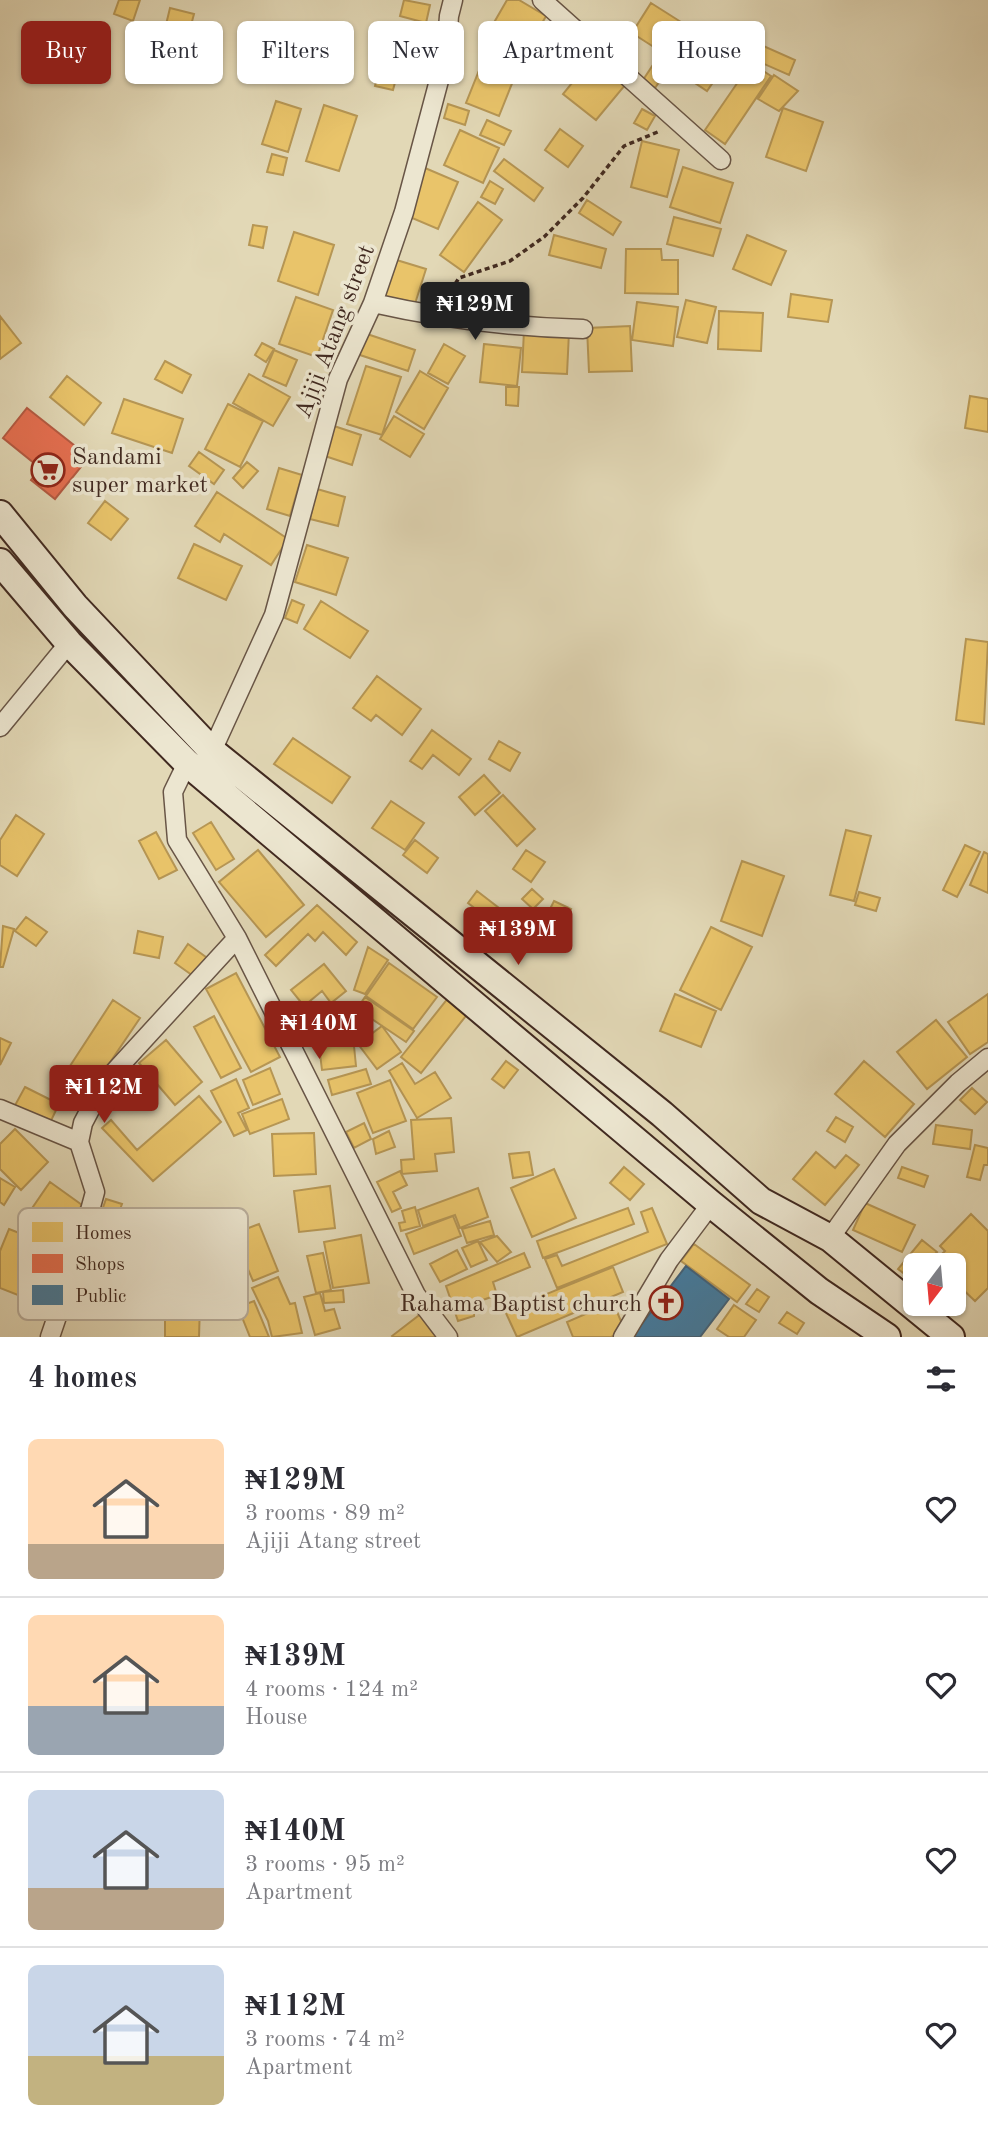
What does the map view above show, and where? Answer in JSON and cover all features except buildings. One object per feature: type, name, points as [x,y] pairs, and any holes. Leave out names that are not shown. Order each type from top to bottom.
[{"type":"main road","points":[[0,514],[75,606],[212,751],[662,1114],[761,1201],[830,1238],[950,1337]]},
{"type":"main road","points":[[0,562],[69,643],[187,763],[711,1204],[819,1291],[887,1337]]},
{"type":"street","name":"Ajiji Atang street","points":[[212,751],[274,615],[292,552],[298,516],[338,379],[373,303],[404,212],[446,54],[453,0]]},
{"type":"street","points":[[542,0],[721,160]]},
{"type":"street","points":[[373,303],[433,317],[517,327],[583,330]]},
{"type":"street","points":[[0,727],[69,643]]},
{"type":"street","points":[[187,763],[173,792],[177,840],[237,938],[416,1295],[448,1337]]},
{"type":"street","points":[[91,1208],[95,1192],[79,1142],[83,1123],[104,1083],[237,938]]},
{"type":"street","points":[[830,1238],[897,1144],[958,1083],[988,1058]]},
{"type":"street","points":[[0,1109],[79,1142]]},
{"type":"street","points":[[624,1337],[669,1260],[711,1204]]},
{"type":"street","points":[[50,1337],[56,1320]]},
{"type":"path","points":[[433,317],[459,278],[510,261],[544,237],[583,198],[624,146],[681,124]]},
{"type":"place","name":"Sandami super market","points":[[48,470]]},
{"type":"place","name":"Rahama Baptist church","points":[[666,1303]]}]
